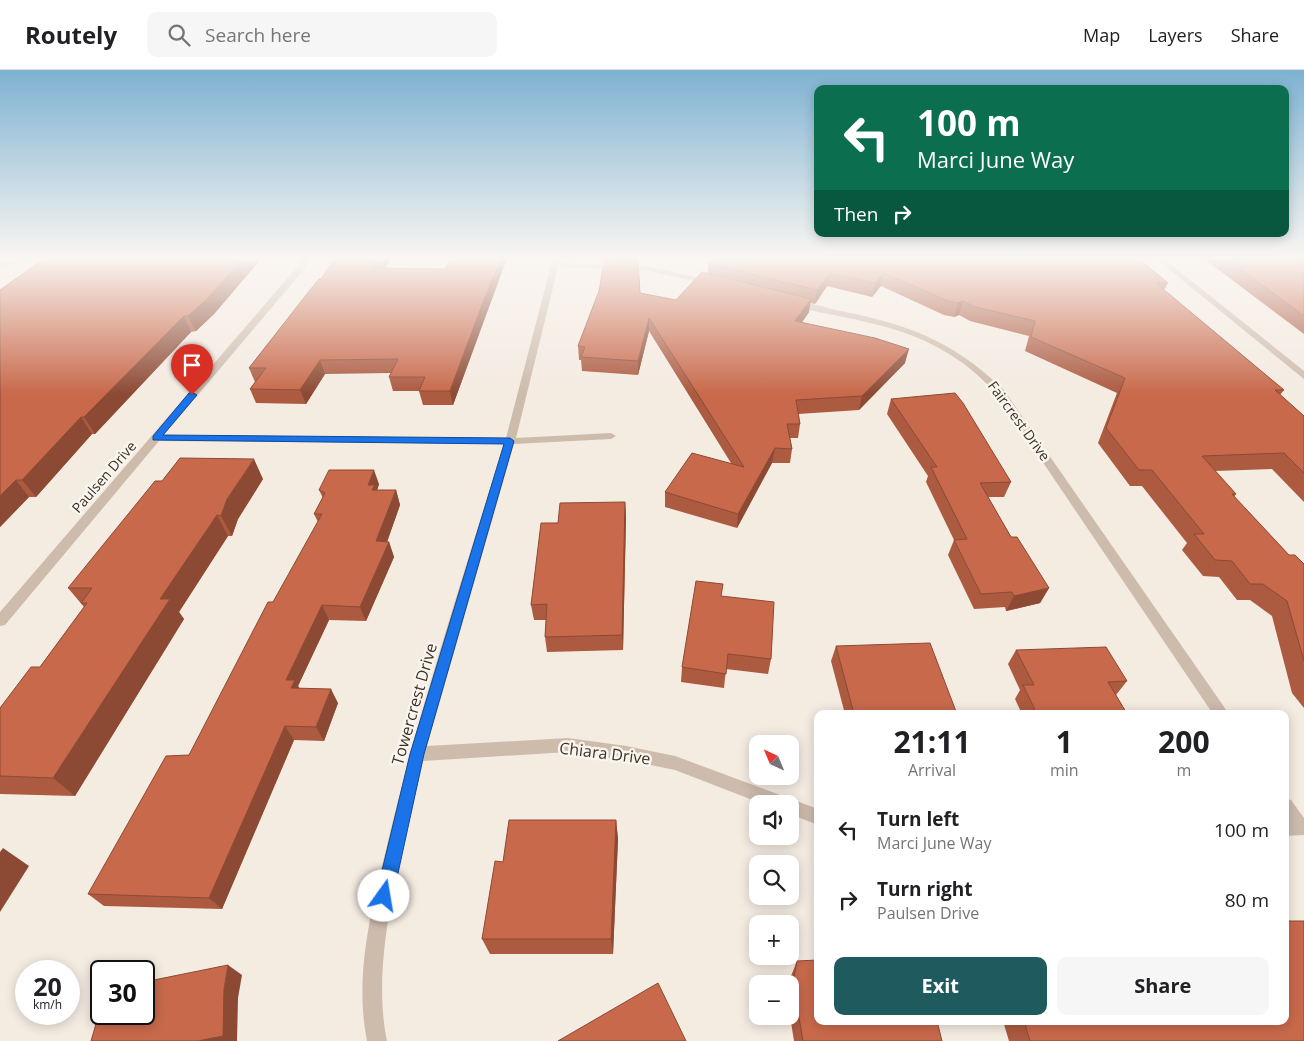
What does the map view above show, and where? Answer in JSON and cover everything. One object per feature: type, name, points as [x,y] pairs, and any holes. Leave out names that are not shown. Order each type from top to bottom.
[{"type":"street","name":"Paulsen Drive","points":[[0,621],[270,303]]},
{"type":"street","name":"Towercrest Drive","points":[[377,1041],[372,1017],[376,931],[417,754],[510,441],[546,303]]},
{"type":"street","name":"Faircrest Drive","points":[[788,303],[883,323],[914,333],[955,352],[982,371],[1005,399],[1219,710]]},
{"type":"street","points":[[1214,303],[1304,376]]},
{"type":"street","points":[[156,438],[510,441],[611,436]]},
{"type":"street","name":"Chiara Drive","points":[[417,754],[568,746],[626,753],[675,763],[761,795]]},
{"type":"street","points":[[799,810],[814,815]]},
{"type":"street","points":[[1289,814],[1296,827]]},
{"type":"building","points":[[0,303],[202,303],[188,316],[184,316],[84,417],[81,417],[22,480],[16,480],[0,496]]},
{"type":"building","points":[[300,303],[483,303],[450,391],[419,391],[425,377],[389,377],[398,359],[320,360],[300,390],[250,389],[266,368],[249,368]]},
{"type":"building","points":[[594,303],[808,303],[795,321],[875,338],[909,349],[862,396],[796,400],[800,424],[787,424],[792,449],[775,448],[738,514],[665,492],[692,453],[744,467],[649,318],[638,361],[581,357],[585,347],[578,346]]},
{"type":"building","points":[[968,303],[1180,303],[1284,390],[1275,390],[1304,416],[1304,473],[1284,453],[1202,456],[1236,494],[1232,494],[1289,555],[1295,555],[1304,564],[1304,661],[1287,601],[1263,584],[1250,584],[1232,561],[1215,560],[1194,534],[1204,534],[1152,470],[1139,470],[1106,428],[1125,378],[1031,337],[1035,321],[975,307]]},
{"type":"building","points":[[1287,303],[1304,303],[1304,316]]},
{"type":"building","points":[[955,393],[1011,482],[980,483],[1011,537],[1017,537],[1049,588],[1014,596],[1012,592],[981,594],[954,540],[967,539],[931,467],[937,467],[891,399]]},
{"type":"building","points":[[180,458],[254,459],[227,499],[221,516],[217,515],[160,599],[170,599],[53,778],[0,776],[0,708],[31,667],[40,667],[87,603],[81,603],[92,588],[68,588],[155,481],[162,481]]},
{"type":"building","points":[[329,470],[374,470],[368,485],[375,485],[372,490],[396,490],[376,541],[389,542],[360,607],[322,605],[286,680],[295,680],[291,688],[331,689],[316,727],[285,726],[209,898],[88,894],[166,756],[189,755],[268,602],[273,602],[322,514],[314,514],[325,493],[319,490]]},
{"type":"building","points":[[625,502],[622,635],[545,637],[547,604],[531,605],[541,523],[558,523],[560,503]]},
{"type":"building","points":[[696,581],[723,584],[721,596],[774,602],[771,659],[728,654],[726,674],[682,667]]},
{"type":"building","points":[[930,643],[955,710],[853,710],[836,646]]},
{"type":"building","points":[[1106,647],[1127,681],[1108,682],[1125,710],[1035,710],[1023,685],[1034,685],[1016,650]]},
{"type":"building","points":[[509,820],[616,820],[611,939],[482,939],[495,861],[503,862]]},
{"type":"building","points":[[1289,921],[1304,921],[1304,1041],[1030,1041],[1025,1025],[1289,1025]]},
{"type":"building","points":[[814,960],[814,1025],[938,1025],[942,1041],[803,1041],[799,1017],[799,975],[794,975],[799,961]]},
{"type":"building","points":[[228,965],[224,989],[223,1036],[198,1041],[91,1041],[96,1025],[155,1025],[155,980]]},
{"type":"building","points":[[658,983],[686,1041],[558,1041]]},
{"type":"route","points":[[192,395],[156,438],[510,441],[417,754],[384,896]]}]
